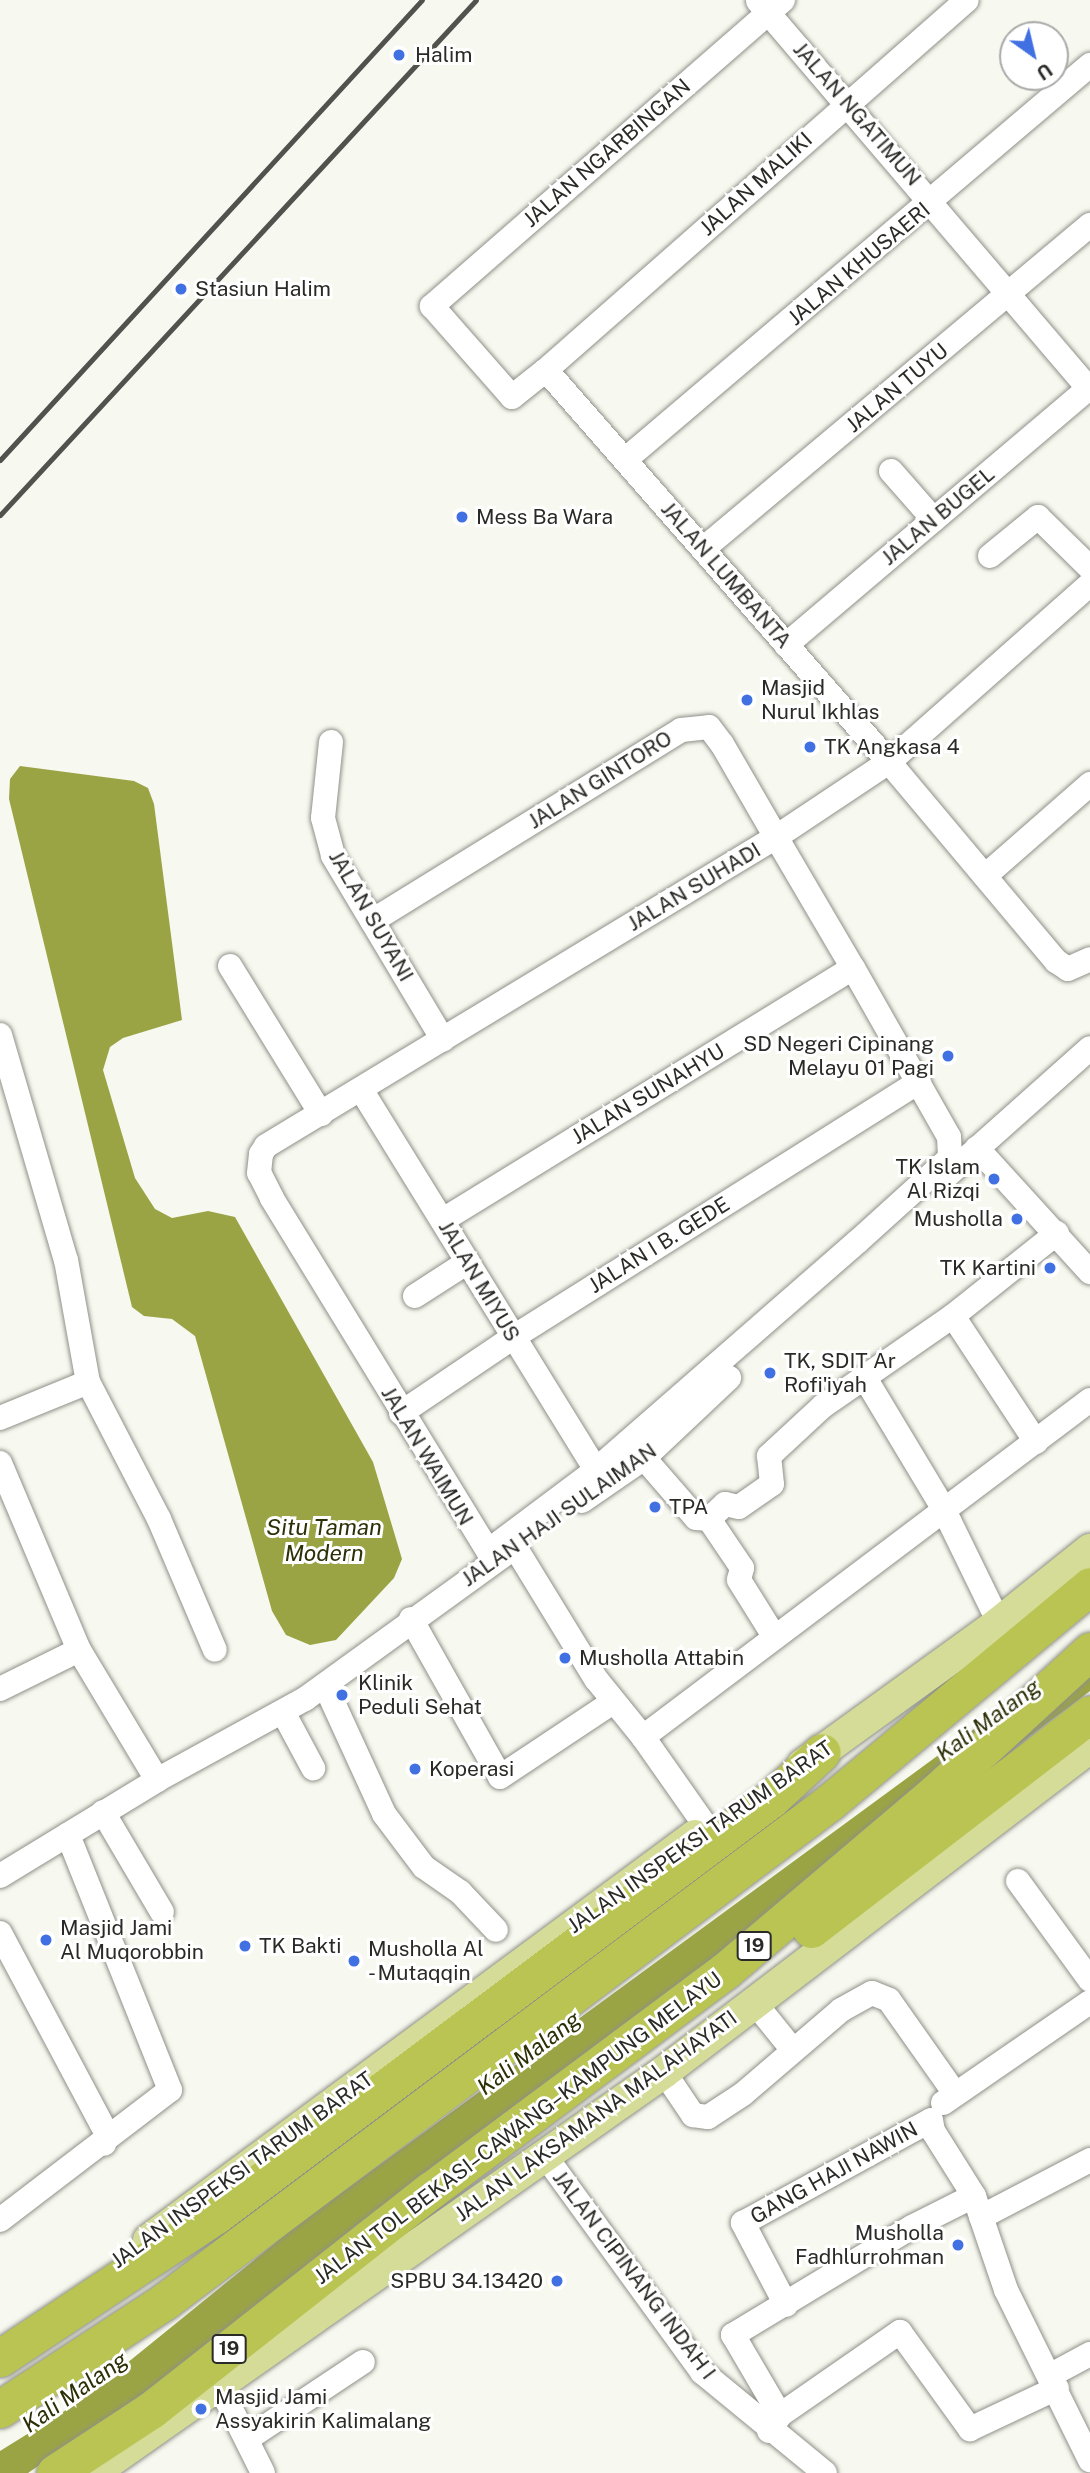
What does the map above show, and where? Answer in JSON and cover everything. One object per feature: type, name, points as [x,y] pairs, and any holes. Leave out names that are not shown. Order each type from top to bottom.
[{"type":"highway","points":[[0,2409],[165,2301],[830,1802],[1090,1586]]},
{"type":"highway","name":"JALAN TOL BEKASI–CAWANG–KAMPUNG MELAYU","points":[[55,2473],[151,2410],[725,1971],[934,1794],[1090,1651]]},
{"type":"highway","points":[[399,2218],[583,2104],[1090,1714]]},
{"type":"highway","points":[[0,2358],[216,2215],[771,1799],[822,1752]]},
{"type":"main road","name":"JALAN INSPEKSI TARUM BARAT","points":[[0,2339],[146,2242],[707,1828],[822,1752],[999,1623],[1090,1550]]},
{"type":"main road","name":"JALAN LAKSAMANA MALAHAYATI","points":[[93,2473],[543,2153],[664,2072],[1090,1746]]},
{"type":"street","name":"JALAN MALIKI","points":[[546,370],[967,0]]},
{"type":"street","name":"JALAN NGATIMUN","points":[[769,4],[848,103],[1090,389]]},
{"type":"street","name":"JALAN NGARBINGAN","points":[[546,370],[512,397],[432,306],[769,4]]},
{"type":"street","name":"JALAN KHUSAERI","points":[[626,459],[932,202],[1090,65]]},
{"type":"street","name":"JALAN TUYU","points":[[703,549],[1090,225]]},
{"type":"street","name":"JALAN LUMBANTA","points":[[546,370],[889,762],[1056,961],[1079,964]]},
{"type":"street","name":"JALAN BUGEL","points":[[786,645],[1090,389]]},
{"type":"street","points":[[891,471],[934,520]]},
{"type":"street","points":[[989,556],[1038,517],[1090,569]]},
{"type":"street","name":"JALAN SUHADI","points":[[266,1146],[362,1091],[776,837],[889,762],[1090,584]]},
{"type":"street","name":"JALAN GINTORO","points":[[372,921],[693,726],[702,725],[715,733],[919,1082],[948,1143]]},
{"type":"street","name":"JALAN SUYANI","points":[[331,742],[324,804],[327,838],[372,921],[443,1040]]},
{"type":"street","points":[[985,876],[1090,784]]},
{"type":"street","points":[[230,965],[321,1114]]},
{"type":"street","name":"JALAN SUNAHYU","points":[[443,1220],[853,968]]},
{"type":"street","points":[[0,1035],[66,1260],[88,1382],[159,1519],[215,1650]]},
{"type":"street","name":"JALAN HAJI SULAIMAN","points":[[0,1876],[157,1780],[284,1712],[325,1685],[411,1619],[644,1458],[977,1148],[1090,1048]]},
{"type":"street","name":"JALAN I B. GEDE","points":[[401,1413],[512,1338],[919,1082]]},
{"type":"street","name":"JALAN MIYUS","points":[[362,1091],[596,1471]]},
{"type":"street","name":"JALAN WAIMUN","points":[[266,1146],[259,1173],[485,1550],[596,1471],[942,1166],[950,1158],[948,1143]]},
{"type":"street","points":[[977,1148],[1090,1272]]},
{"type":"street","points":[[644,1458],[696,1518],[709,1519],[725,1504],[739,1507],[772,1484],[769,1456],[824,1406],[953,1316],[1057,1233]]},
{"type":"street","points":[[415,1296],[468,1262]]},
{"type":"street","points":[[953,1316],[1036,1442]]},
{"type":"street","points":[[865,1378],[943,1508],[999,1623]]},
{"type":"street","points":[[0,1418],[88,1382]]},
{"type":"street","points":[[643,1737],[774,1636],[796,1624],[943,1508],[1090,1400]]},
{"type":"street","points":[[0,1463],[79,1650],[157,1780]]},
{"type":"street","points":[[709,1519],[742,1568],[739,1580],[774,1636]]},
{"type":"street","points":[[515,1547],[613,1702],[643,1737],[707,1828]]},
{"type":"street","points":[[411,1619],[500,1777],[613,1702]]},
{"type":"street","points":[[0,1689],[79,1650]]},
{"type":"street","points":[[325,1685],[384,1814],[424,1867],[460,1892],[496,1930]]},
{"type":"street","points":[[284,1712],[313,1768]]},
{"type":"street","points":[[103,1812],[162,1912]]},
{"type":"street","points":[[0,2220],[104,2144],[170,2090],[68,1835]]},
{"type":"street","points":[[1018,1881],[1090,1980]]},
{"type":"street","points":[[0,1933],[106,2132],[104,2144]]},
{"type":"street","points":[[664,2072],[686,2107],[700,2119],[743,2094],[792,2049],[841,2010],[873,1993],[889,2000],[954,2092]]},
{"type":"street","points":[[754,2002],[792,2049]]},
{"type":"street","points":[[1090,2002],[954,2092],[931,2120],[933,2131],[977,2206],[1006,2290],[1054,2381],[1090,2460]]},
{"type":"street","name":"GANG HAJI NAWIN","points":[[786,2305],[743,2223],[931,2120]]},
{"type":"street","name":"JALAN CIPINANG INDAH I","points":[[543,2153],[702,2372],[775,2423],[825,2473]]},
{"type":"street","points":[[1090,2160],[977,2206],[912,2227],[733,2336],[775,2423],[900,2332],[970,2429],[1054,2381],[1090,2354]]},
{"type":"street","points":[[247,2439],[363,2362]]},
{"type":"street","points":[[219,2385],[263,2473]]},
{"type":"water","name":"Situ Taman Modern","points":[[20,766],[134,781],[148,788],[154,804],[182,1020],[123,1038],[110,1047],[103,1070],[135,1178],[155,1209],[172,1218],[208,1211],[235,1217],[373,1462],[402,1559],[394,1578],[336,1640],[310,1645],[286,1635],[272,1611],[195,1336],[172,1319],[144,1316],[132,1307],[9,799],[10,779]]},
{"type":"water","name":"Kali Malang","points":[[1090,1644],[1090,1691],[261,2312],[28,2473],[0,2473],[0,2451],[79,2402],[296,2226]]},
{"type":"railway","points":[[0,460],[422,0]]},
{"type":"railway","points":[[0,515],[476,0]]},
{"type":"place","name":"Halim","points":[[399,55]]},
{"type":"place","name":"Stasiun Halim","points":[[181,289]]},
{"type":"place","name":"Mess Ba Wara","points":[[462,517]]},
{"type":"place","name":"Masjid Nurul Ikhlas","points":[[747,700]]},
{"type":"place","name":"TK Angkasa 4","points":[[810,747]]},
{"type":"place","name":"SD Negeri Cipinang Melayu 01 Pagi","points":[[948,1056]]},
{"type":"place","name":"TK Islam Al Rizqi","points":[[994,1179]]},
{"type":"place","name":"Musholla","points":[[1017,1219]]},
{"type":"place","name":"TK Kartini","points":[[1050,1268]]},
{"type":"place","name":"TK, SDIT Ar Rofi'iyah","points":[[770,1373]]},
{"type":"place","name":"TPA","points":[[655,1507]]},
{"type":"place","name":"Musholla Attabin","points":[[565,1658]]},
{"type":"place","name":"Klinik Peduli Sehat","points":[[342,1695]]},
{"type":"place","name":"Koperasi","points":[[415,1769]]},
{"type":"place","name":"Masjid Jami Al Muqorobbin","points":[[46,1940]]},
{"type":"place","name":"TK Bakti","points":[[245,1946]]},
{"type":"place","name":"Musholla Al - Mutaqqin","points":[[354,1961]]},
{"type":"place","name":"Musholla Fadhlurrohman","points":[[958,2245]]},
{"type":"place","name":"SPBU 34.13420","points":[[557,2281]]},
{"type":"place","name":"Masjid Jami Assyakirin Kalimalang","points":[[201,2409]]}]
